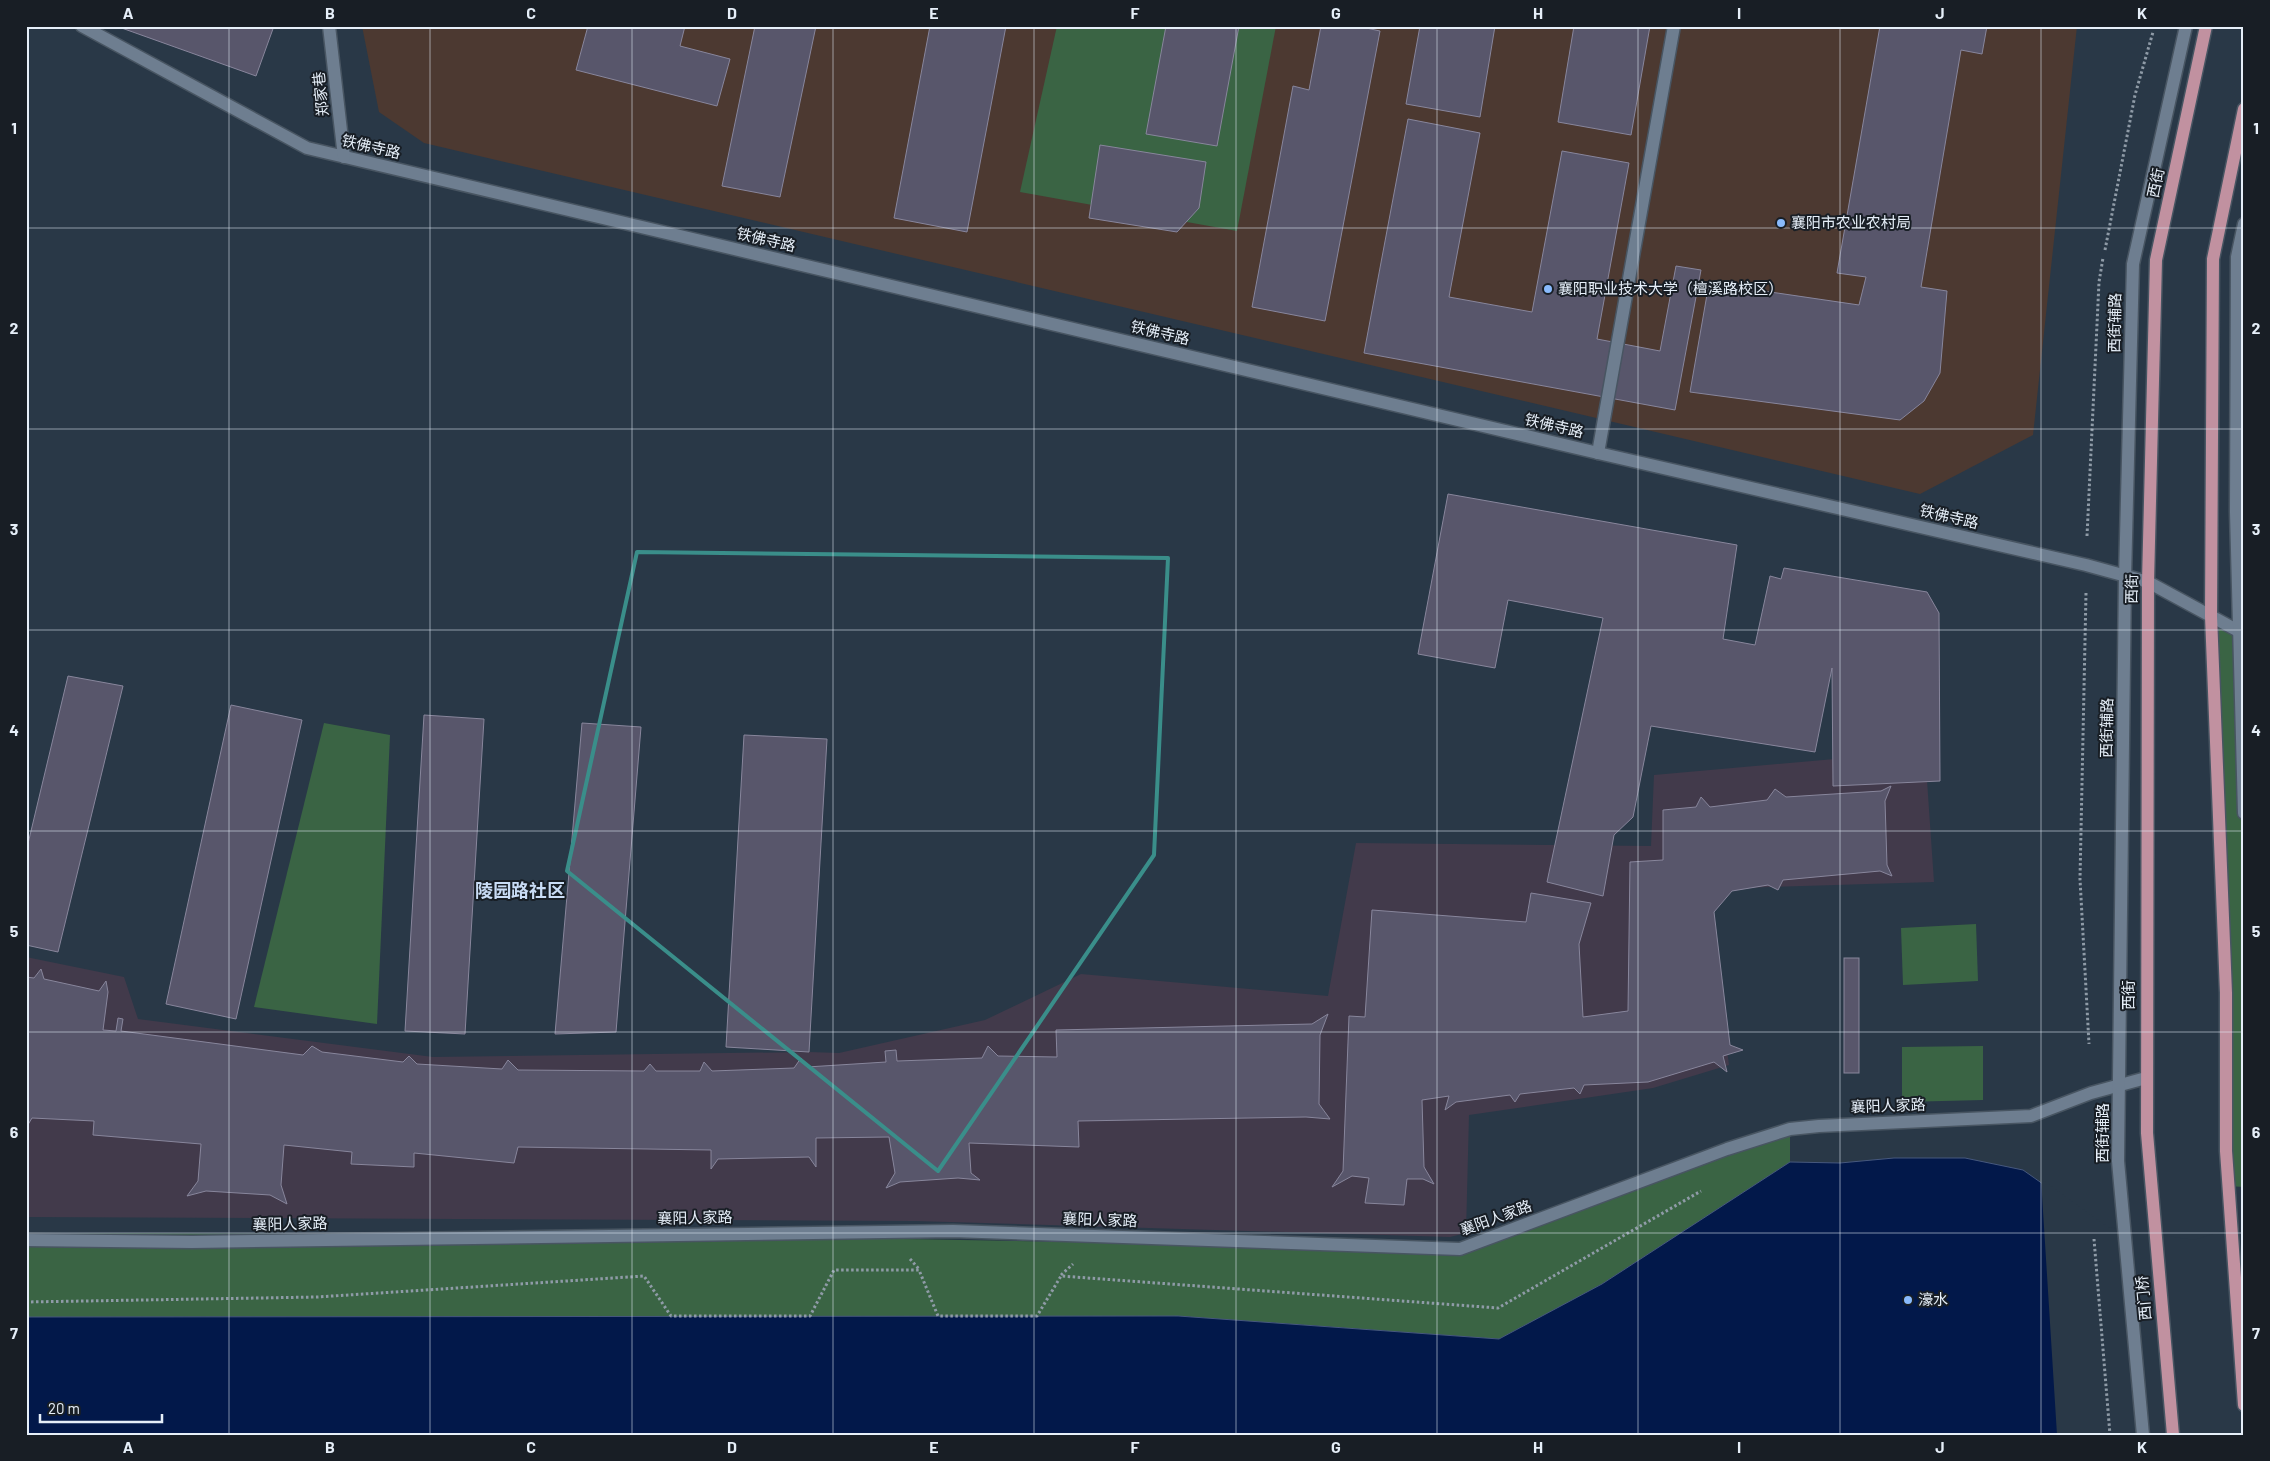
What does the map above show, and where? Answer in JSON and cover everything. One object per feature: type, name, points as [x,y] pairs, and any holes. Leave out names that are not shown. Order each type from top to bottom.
[{"type":"main road","name":"西街","points":[[2148,1158],[2146,1078],[2148,582],[2156,260],[2206,26]]},
{"type":"main road","points":[[2244,109],[2213,259],[2211,616],[2226,994],[2226,1151],[2244,1405]]},
{"type":"main road","name":"西门桥","points":[[2148,1158],[2173,1435]]},
{"type":"street","name":"铁佛寺路","points":[[82,26],[306,148],[1598,453],[2086,565],[2148,582],[2241,633]]},
{"type":"street","name":"郑家巷","points":[[329,26],[344,158]]},
{"type":"street","points":[[1598,453],[1674,26]]},
{"type":"street","name":"西街辅路","points":[[2143,1435],[2118,1161],[2125,577],[2133,264],[2186,26]]},
{"type":"street","points":[[2244,224],[2240,257],[2236,512],[2241,633],[2244,813]]},
{"type":"street","name":"襄阳人家路","points":[[26,1240],[192,1242],[953,1230],[1460,1249],[1727,1149],[1790,1129],[2031,1116],[2092,1093],[2146,1078]]},
{"type":"path","points":[[26,1302],[317,1297],[644,1276],[671,1316],[810,1316],[834,1270],[919,1270],[938,1316],[1037,1316],[1061,1276],[1498,1308],[1704,1190]]},
{"type":"path","points":[[2094,1232],[2110,1435]]},
{"type":"highlighted area","points":[[637,552],[1168,558],[1154,855],[938,1171],[567,871]]},
{"type":"shaded area","name":"襄阳职业技术大学（檀溪路校区）","points":[[362,26],[2077,26],[2033,435],[1920,494],[424,143],[379,112]]},
{"type":"shaded area","points":[[1925,751],[1934,882],[1706,889],[1729,1065],[1653,1088],[1469,1115],[1466,1233],[1450,1237],[915,1221],[26,1217],[26,957],[124,977],[138,1019],[433,1057],[839,1053],[985,1020],[1081,974],[1328,996],[1356,843],[1651,846],[1654,775]]},
{"type":"green space","points":[[1057,26],[1276,26],[1237,231],[1020,192]]},
{"type":"green space","points":[[2211,616],[2244,634],[2244,1187],[2228,1186]]},
{"type":"green space","points":[[324,723],[390,735],[377,1024],[254,1007]]},
{"type":"green space","points":[[1976,924],[1978,981],[1903,985],[1901,928]]},
{"type":"green space","points":[[1983,1046],[1983,1100],[1902,1102],[1902,1047]]},
{"type":"green space","points":[[1790,1129],[1790,1162],[1602,1284],[1499,1339],[1178,1316],[26,1317],[26,1233],[686,1235],[1459,1249]]},
{"type":"water","name":"濠水","points":[[1894,1158],[1965,1158],[2023,1170],[2107,1229],[2244,1435],[26,1435],[26,1317],[1178,1316],[1499,1339],[1602,1284],[1790,1162],[1840,1163]]},
{"type":"pier","points":[[2041,1179],[2108,1227],[2194,1240],[2244,1224],[2244,1435],[2057,1435]]},
{"type":"building","points":[[116,26],[274,26],[256,76]]},
{"type":"building","points":[[588,26],[685,26],[680,46],[730,59],[717,106],[576,70]]},
{"type":"building","points":[[755,26],[816,26],[780,197],[722,186]]},
{"type":"building","points":[[930,26],[1006,26],[967,232],[894,218]]},
{"type":"building","points":[[1166,26],[1239,26],[1217,146],[1146,134]]},
{"type":"building","points":[[1321,26],[1357,26],[1380,31],[1325,321],[1252,307],[1293,86],[1309,90]]},
{"type":"building","points":[[1420,26],[1495,26],[1480,117],[1406,104]]},
{"type":"building","points":[[1574,26],[1650,26],[1631,135],[1558,122]]},
{"type":"building","points":[[1880,26],[1987,26],[1982,54],[1961,50],[1921,287],[1947,291],[1940,373],[1924,401],[1900,420],[1690,392],[1709,283],[1859,305],[1866,277],[1837,273]]},
{"type":"building","points":[[1408,119],[1480,133],[1449,297],[1532,312],[1562,151],[1629,163],[1597,339],[1660,351],[1676,266],[1701,270],[1675,410],[1364,353]]},
{"type":"building","points":[[1100,145],[1206,162],[1199,208],[1177,232],[1089,218]]},
{"type":"building","points":[[1448,494],[1737,545],[1723,639],[1755,645],[1770,576],[1781,579],[1784,568],[1927,592],[1939,613],[1940,781],[1833,786],[1832,668],[1815,752],[1651,726],[1633,817],[1614,835],[1603,896],[1547,882],[1603,618],[1508,600],[1495,668],[1418,654]]},
{"type":"building","points":[[68,676],[123,686],[58,952],[26,945],[26,852]]},
{"type":"building","points":[[231,705],[302,720],[236,1019],[166,1004]]},
{"type":"building","points":[[424,715],[484,719],[465,1034],[405,1031]]},
{"type":"building","points":[[582,723],[641,727],[616,1032],[555,1034]]},
{"type":"building","points":[[744,735],[827,739],[809,1052],[726,1047]]},
{"type":"building","points":[[1891,786],[1885,801],[1887,865],[1892,876],[1880,871],[1783,880],[1778,890],[1768,885],[1732,891],[1714,912],[1730,1045],[1743,1050],[1723,1056],[1727,1072],[1714,1062],[1648,1082],[1584,1085],[1580,1094],[1574,1088],[1520,1094],[1515,1102],[1510,1095],[1456,1102],[1445,1110],[1449,1096],[1422,1100],[1424,1167],[1434,1184],[1423,1179],[1407,1179],[1404,1205],[1365,1203],[1369,1178],[1352,1176],[1332,1187],[1343,1171],[1349,1016],[1365,1017],[1372,910],[1526,922],[1531,893],[1591,903],[1579,944],[1583,1017],[1628,1011],[1630,862],[1663,860],[1663,810],[1696,807],[1701,797],[1710,807],[1767,800],[1775,789],[1786,797],[1881,791]]},
{"type":"building","points":[[1844,958],[1859,958],[1859,1073],[1844,1073]]},
{"type":"building","points":[[41,969],[44,979],[99,991],[106,981],[108,992],[103,1030],[116,1031],[118,1018],[123,1019],[121,1031],[303,1055],[312,1046],[322,1052],[403,1062],[409,1056],[417,1064],[502,1069],[508,1060],[518,1070],[644,1071],[650,1064],[656,1071],[700,1071],[704,1062],[712,1071],[794,1068],[801,1058],[807,1067],[886,1062],[885,1051],[896,1050],[897,1061],[982,1058],[988,1046],[998,1056],[1057,1057],[1056,1030],[1312,1024],[1328,1014],[1320,1035],[1319,1104],[1330,1119],[1306,1117],[1078,1121],[1079,1147],[969,1143],[971,1173],[980,1180],[958,1178],[900,1182],[886,1188],[895,1173],[889,1137],[816,1138],[816,1167],[809,1157],[718,1159],[711,1169],[711,1150],[518,1147],[514,1163],[414,1153],[414,1167],[351,1164],[352,1152],[284,1145],[281,1185],[287,1204],[270,1195],[206,1191],[187,1196],[198,1181],[201,1144],[93,1135],[94,1121],[32,1118],[26,1128],[28,1075],[26,1075],[26,977],[34,978]]},
{"type":"place","name":"襄阳市农业农村局","points":[[1781,223]]},
{"type":"place","name":"襄阳职业技术大学（檀溪路校区）","points":[[1548,289]]},
{"type":"place","name":"濠水","points":[[1908,1300]]},
{"type":"district","name":"陵园路社区","points":[[520,891]]}]
